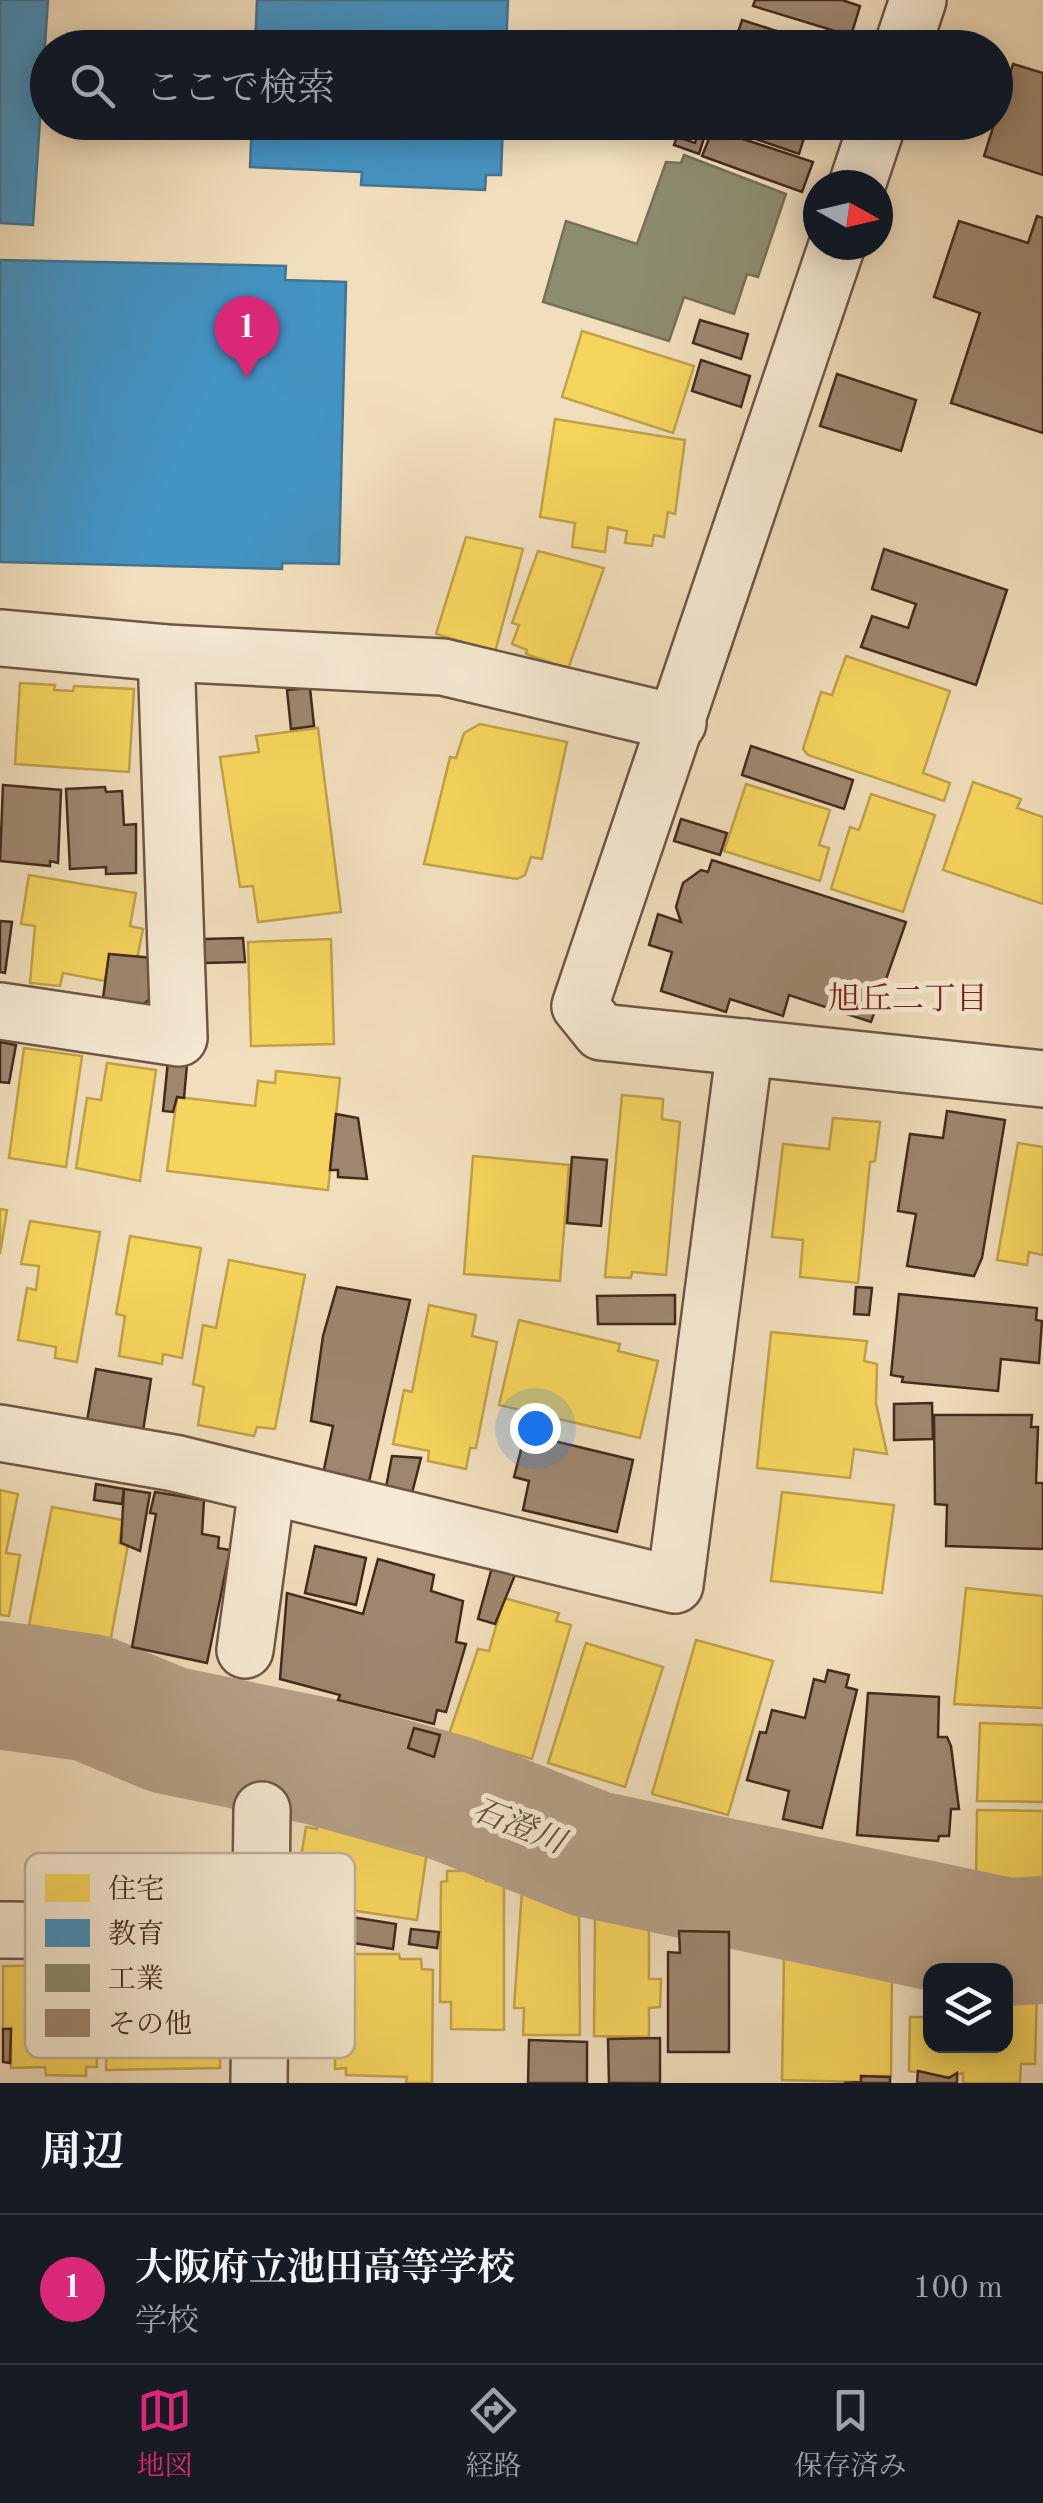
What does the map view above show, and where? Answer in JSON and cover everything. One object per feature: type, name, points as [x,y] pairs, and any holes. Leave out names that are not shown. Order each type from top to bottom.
[{"type":"street","points":[[908,30],[918,0]]},
{"type":"street","points":[[862,170],[872,140]]},
{"type":"street","points":[[832,260],[580,1006],[601,1032],[1043,1079]]},
{"type":"street","points":[[0,638],[166,653],[443,668],[678,723]]},
{"type":"street","points":[[0,1010],[179,1038],[166,653]]},
{"type":"street","points":[[0,1433],[174,1464],[675,1585],[745,1047]]},
{"type":"street","points":[[245,1650],[267,1488]]},
{"type":"street","points":[[262,1810],[262,1853]]},
{"type":"street","points":[[0,1930],[25,1930]]},
{"type":"street","points":[[259,2058],[259,2083]]},
{"type":"building: 住宅","points":[[582,331],[694,366],[673,433],[562,397]]},
{"type":"building: 住宅","points":[[555,419],[685,440],[675,514],[668,512],[664,537],[654,535],[652,546],[625,543],[627,531],[608,527],[605,552],[572,547],[575,523],[540,517]]},
{"type":"building: 住宅","points":[[466,537],[523,549],[495,652],[436,634]]},
{"type":"building: 住宅","points":[[538,551],[604,568],[568,669],[526,654],[527,650],[512,644],[519,625],[512,623]]},
{"type":"building: 住宅","points":[[846,656],[950,691],[923,773],[950,783],[944,801],[808,755],[803,749],[821,692],[832,695]]},
{"type":"building: 住宅","points":[[20,683],[55,685],[54,690],[73,691],[74,686],[134,689],[129,772],[15,764]]},
{"type":"building: 住宅","points":[[480,724],[567,742],[542,859],[531,857],[525,875],[517,879],[424,864],[450,757],[456,758],[464,733]]},
{"type":"building: 住宅","points":[[318,728],[341,912],[258,922],[253,886],[240,887],[220,757],[259,752],[256,736]]},
{"type":"building: 住宅","points":[[973,782],[1021,799],[1017,808],[1043,817],[1043,904],[943,870]]},
{"type":"building: 住宅","points":[[746,784],[830,810],[819,845],[829,848],[820,881],[724,851]]},
{"type":"building: 住宅","points":[[871,794],[935,815],[903,912],[831,889],[850,827],[859,830]]},
{"type":"building: 住宅","points":[[29,875],[136,893],[130,926],[143,929],[137,959],[109,954],[105,981],[63,973],[60,986],[30,983],[35,926],[21,924]]},
{"type":"building: 住宅","points":[[331,939],[334,1044],[251,1046],[248,942]]},
{"type":"building: 住宅","points":[[24,1048],[82,1056],[66,1167],[9,1158]]},
{"type":"building: 住宅","points":[[107,1063],[156,1070],[140,1181],[76,1168],[87,1098],[101,1100]]},
{"type":"building: 住宅","points":[[276,1071],[340,1078],[328,1190],[167,1171],[177,1097],[255,1106],[258,1081],[275,1083]]},
{"type":"building: 住宅","points":[[622,1095],[663,1099],[662,1119],[680,1122],[666,1275],[632,1272],[631,1278],[605,1277]]},
{"type":"building: 住宅","points":[[833,1118],[880,1122],[875,1161],[870,1162],[858,1283],[800,1277],[803,1240],[772,1237],[783,1144],[829,1149]]},
{"type":"building: 住宅","points":[[1018,1143],[1043,1147],[1043,1255],[1029,1252],[1027,1265],[997,1260]]},
{"type":"building: 住宅","points":[[473,1156],[569,1165],[560,1281],[464,1274]]},
{"type":"building: 住宅","points":[[0,1209],[7,1210],[0,1254]]},
{"type":"building: 住宅","points":[[30,1221],[100,1232],[77,1362],[55,1358],[56,1347],[18,1340],[27,1288],[36,1290],[39,1266],[21,1264]]},
{"type":"building: 住宅","points":[[130,1236],[201,1248],[182,1358],[163,1354],[162,1364],[119,1356],[125,1316],[116,1314]]},
{"type":"building: 住宅","points":[[229,1260],[305,1275],[275,1429],[257,1427],[254,1436],[198,1425],[204,1387],[193,1384],[203,1325],[216,1328]]},
{"type":"building: 住宅","points":[[429,1305],[476,1315],[472,1336],[497,1342],[476,1448],[470,1448],[466,1469],[428,1461],[429,1451],[393,1444],[404,1390],[412,1392]]},
{"type":"building: 住宅","points":[[519,1320],[620,1344],[618,1351],[658,1361],[640,1438],[499,1405]]},
{"type":"building: 住宅","points":[[771,1332],[867,1341],[864,1361],[877,1364],[876,1403],[887,1454],[854,1449],[850,1478],[757,1468]]},
{"type":"building: 住宅","points":[[0,1490],[18,1494],[6,1553],[20,1555],[9,1616],[0,1615]]},
{"type":"building: 住宅","points":[[782,1492],[894,1505],[882,1593],[771,1581]]},
{"type":"building: 住宅","points":[[52,1507],[123,1520],[119,1543],[128,1545],[108,1654],[57,1644],[59,1630],[29,1625]]},
{"type":"building: 住宅","points":[[966,1588],[1043,1596],[1043,1708],[954,1704]]},
{"type":"building: 住宅","points":[[504,1598],[559,1613],[556,1621],[571,1625],[532,1759],[449,1734],[478,1649],[489,1651]]},
{"type":"building: 住宅","points":[[696,1640],[773,1661],[728,1815],[652,1794]]},
{"type":"building: 住宅","points":[[586,1643],[663,1667],[625,1787],[548,1763]]},
{"type":"building: 住宅","points":[[980,1723],[1043,1725],[1043,1802],[977,1801]]},
{"type":"building: 住宅","points":[[977,1810],[1043,1811],[1043,1889],[976,1888]]},
{"type":"building: 住宅","points":[[318,1820],[376,1829],[375,1837],[407,1842],[406,1849],[427,1852],[417,1920],[355,1911],[355,1853],[302,1853],[306,1827],[317,1829]]},
{"type":"building: 住宅","points":[[447,1871],[486,1871],[486,1881],[504,1881],[504,2030],[451,2029],[451,2002],[440,2002],[441,1882],[447,1881]]},
{"type":"building: 住宅","points":[[522,1890],[568,1891],[567,1900],[579,1900],[580,2035],[523,2035],[524,2008],[514,2008]]},
{"type":"building: 住宅","points":[[595,1917],[649,1918],[649,1979],[661,1979],[660,2007],[649,2008],[649,2037],[594,2036]]},
{"type":"building: 住宅","points":[[355,1954],[399,1954],[400,1959],[421,1959],[422,1969],[433,1970],[432,2083],[406,2083],[407,2077],[346,2075],[346,2068],[335,2069],[335,2058],[355,2058]]},
{"type":"building: 住宅","points":[[784,1957],[863,1959],[862,1965],[892,1965],[891,2076],[861,2076],[861,2082],[782,2080]]},
{"type":"building: 住宅","points":[[3,1966],[25,1966],[25,2058],[97,2058],[97,2067],[86,2067],[86,2076],[46,2075],[45,2067],[11,2068],[11,2028],[3,2029]]},
{"type":"building: 住宅","points":[[1013,1984],[1032,1984],[1032,1991],[1037,1991],[1035,2064],[1021,2064],[1020,2083],[963,2083],[963,2073],[949,2077],[909,2071],[910,2017],[923,2017],[923,2053],[1013,2053]]},
{"type":"building: 住宅","points":[[106,2058],[220,2058],[220,2068],[106,2070]]},
{"type":"building: 教育","points":[[0,0],[48,0],[46,30],[30,30],[30,140],[39,140],[33,225],[0,223]]},
{"type":"building: 教育","points":[[257,0],[508,0],[507,30],[256,30]]},
{"type":"building: 教育","points":[[251,140],[502,140],[501,175],[486,175],[485,190],[361,185],[362,172],[250,167]]},
{"type":"building: 教育","points":[[0,260],[286,266],[285,280],[346,282],[339,564],[282,563],[282,569],[0,562]]},
{"type":"building: 工業","points":[[684,155],[786,194],[758,277],[747,274],[734,314],[684,297],[669,341],[543,302],[566,221],[637,244],[666,162],[681,163]]},
{"type":"building: その他","points":[[755,0],[842,0],[860,6],[853,30],[831,30],[753,6]]},
{"type":"building: その他","points":[[742,20],[773,30],[739,30]]},
{"type":"building: その他","points":[[1013,64],[1043,73],[1043,175],[984,156],[989,140],[1013,140]]},
{"type":"building: その他","points":[[676,140],[703,140],[699,154],[674,145]]},
{"type":"building: その他","points":[[709,140],[746,140],[813,162],[810,170],[803,170],[802,192],[702,156]]},
{"type":"building: その他","points":[[759,140],[803,140],[799,154]]},
{"type":"building: その他","points":[[1037,216],[1043,218],[1043,433],[951,403],[980,313],[934,297],[959,221],[1028,243]]},
{"type":"building: その他","points":[[700,320],[748,334],[741,359],[693,343]]},
{"type":"building: その他","points":[[701,360],[750,376],[741,407],[692,391]]},
{"type":"building: その他","points":[[837,374],[916,400],[901,451],[820,426]]},
{"type":"building: その他","points":[[884,549],[1007,590],[976,685],[861,647],[872,616],[908,628],[916,604],[872,589]]},
{"type":"building: その他","points":[[310,688],[314,726],[291,729],[287,690]]},
{"type":"building: その他","points":[[751,746],[853,780],[844,809],[742,775]]},
{"type":"building: その他","points":[[3,785],[61,790],[58,863],[50,861],[50,866],[0,861]]},
{"type":"building: その他","points":[[105,787],[106,792],[122,791],[124,825],[136,824],[136,873],[106,874],[106,867],[70,869],[66,789]]},
{"type":"building: その他","points":[[681,819],[727,833],[720,855],[674,841]]},
{"type":"building: その他","points":[[712,860],[906,922],[871,1022],[789,995],[783,1016],[730,999],[726,1012],[661,991],[672,952],[649,945],[658,914],[681,922],[676,907],[683,883],[701,870],[708,872]]},
{"type":"building: その他","points":[[0,921],[12,922],[5,973],[0,972]]},
{"type":"building: その他","points":[[243,938],[245,962],[204,963],[204,939]]},
{"type":"building: その他","points":[[109,954],[153,958],[156,995],[142,1005],[103,998]]},
{"type":"building: その他","points":[[0,1042],[16,1045],[9,1083],[0,1082]]},
{"type":"building: その他","points":[[168,1061],[187,1064],[184,1098],[177,1097],[173,1112],[163,1111]]},
{"type":"building: その他","points":[[947,1111],[1005,1120],[982,1258],[974,1276],[907,1266],[916,1214],[898,1211],[910,1134],[943,1138]]},
{"type":"building: その他","points":[[336,1114],[358,1118],[367,1179],[338,1177],[338,1170],[330,1170]]},
{"type":"building: その他","points":[[572,1157],[607,1160],[601,1226],[567,1223]]},
{"type":"building: その他","points":[[337,1287],[410,1300],[368,1486],[323,1474],[333,1426],[311,1421],[323,1336]]},
{"type":"building: その他","points":[[856,1287],[872,1288],[869,1315],[854,1314]]},
{"type":"building: その他","points":[[899,1294],[1037,1308],[1036,1320],[1042,1321],[1039,1363],[1001,1359],[998,1391],[902,1382],[903,1377],[891,1375]]},
{"type":"building: その他","points":[[675,1295],[675,1324],[598,1324],[597,1296]]},
{"type":"building: その他","points":[[96,1369],[151,1379],[143,1431],[87,1421]]},
{"type":"building: その他","points":[[932,1403],[933,1439],[894,1440],[894,1404]]},
{"type":"building: その他","points":[[934,1415],[1032,1415],[1031,1427],[1038,1427],[1036,1483],[1043,1483],[1043,1549],[946,1546],[947,1505],[935,1504]]},
{"type":"building: その他","points":[[525,1434],[633,1460],[617,1532],[523,1510],[529,1481],[514,1477]]},
{"type":"building: その他","points":[[392,1456],[421,1458],[412,1493],[386,1487]]},
{"type":"building: その他","points":[[96,1484],[124,1489],[122,1504],[94,1500]]},
{"type":"building: その他","points":[[124,1489],[150,1493],[140,1551],[121,1543]]},
{"type":"building: その他","points":[[155,1492],[204,1500],[202,1534],[219,1537],[218,1548],[230,1550],[207,1663],[132,1647],[156,1514],[150,1513]]},
{"type":"building: その他","points":[[315,1546],[366,1558],[356,1605],[305,1593]]},
{"type":"building: その他","points":[[378,1559],[434,1575],[431,1591],[463,1601],[456,1642],[466,1644],[446,1712],[437,1710],[434,1724],[338,1700],[340,1695],[280,1679],[287,1593],[363,1614]]},
{"type":"building: その他","points":[[492,1567],[515,1575],[495,1624],[478,1619]]},
{"type":"building: その他","points":[[828,1670],[849,1675],[846,1687],[857,1690],[822,1828],[783,1819],[789,1791],[747,1780],[760,1732],[766,1733],[772,1710],[805,1718],[814,1679],[825,1682]]},
{"type":"building: その他","points":[[868,1693],[939,1697],[938,1737],[947,1737],[951,1746],[959,1809],[951,1809],[949,1836],[939,1836],[938,1841],[857,1835]]},
{"type":"building: その他","points":[[414,1728],[440,1735],[434,1757],[408,1748]]},
{"type":"building: その他","points":[[355,1918],[396,1924],[393,1949],[355,1943]]},
{"type":"building: その他","points":[[411,1929],[439,1932],[437,1948],[409,1944]]},
{"type":"building: その他","points":[[679,1931],[729,1932],[729,2052],[668,2052],[668,1952],[680,1953]]},
{"type":"building: その他","points":[[3,2029],[11,2029],[10,2063],[3,2062]]},
{"type":"building: その他","points":[[660,2038],[660,2083],[609,2083],[608,2039]]},
{"type":"building: その他","points":[[529,2040],[587,2042],[587,2083],[528,2083]]},
{"type":"building: その他","points":[[918,2071],[949,2078],[957,2073],[957,2083],[917,2083]]},
{"type":"building: その他","points":[[861,2076],[890,2077],[890,2083],[844,2083],[861,2082]]},
{"type":"waterway","name":"石澄川","points":[[0,1685],[91,1698],[168,1730],[318,1761],[453,1799],[591,1854],[1007,1942],[1043,1940]]},
{"type":"place","name":"大阪府立池田高等学校","points":[[247,378]]},
{"type":"district","name":"旭丘二丁目","points":[[908,998]]}]
